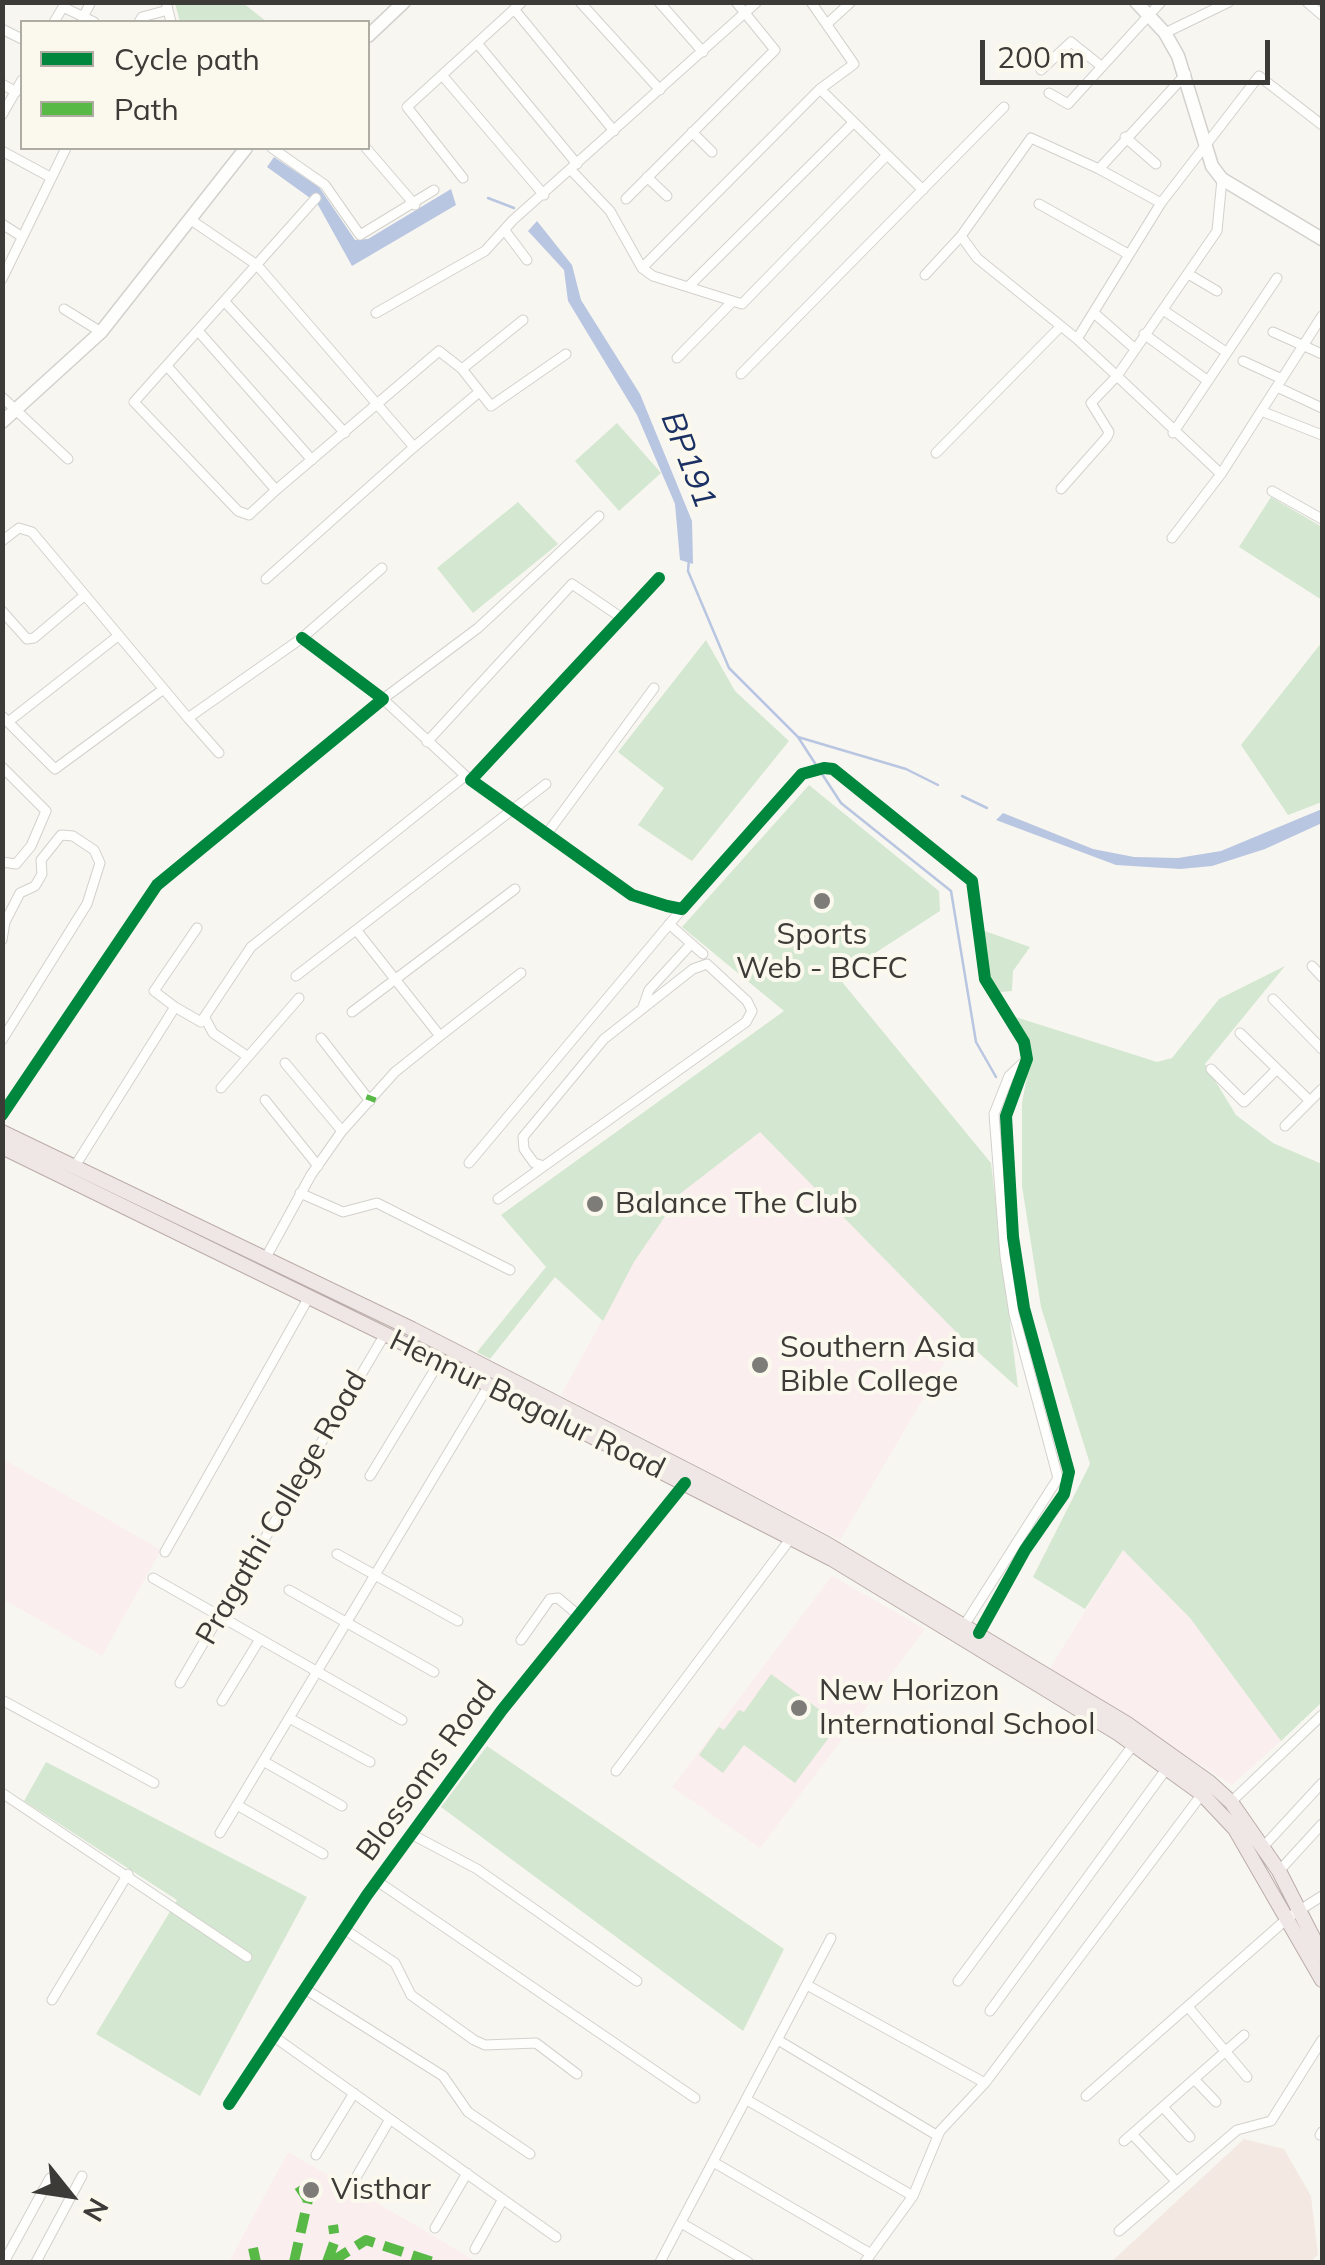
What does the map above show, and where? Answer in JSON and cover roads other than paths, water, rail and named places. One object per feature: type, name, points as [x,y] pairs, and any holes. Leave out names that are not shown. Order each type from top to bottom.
[{"type":"main road","points":[[370,34],[404,2]]},
{"type":"main road","points":[[1136,2],[1165,33],[1186,74],[1212,166],[1222,179],[1322,239]]},
{"type":"main road","points":[[2,422],[101,332],[244,150]]},
{"type":"main road","name":"Hennur Bagalur Road","points":[[2,1132],[265,1259],[965,1624],[1122,1729],[1133,1744],[1226,1807],[1264,1846],[1279,1870],[1322,1980]]},
{"type":"main road","name":"Hennur Bagalur Road","points":[[2,1147],[685,1484],[719,1493],[1209,1782],[1322,1955]]},
{"type":"street","points":[[82,17],[91,2]]},
{"type":"street","points":[[580,2],[660,90]]},
{"type":"street","points":[[660,2],[703,52]]},
{"type":"street","points":[[626,198],[775,50],[736,2]]},
{"type":"street","points":[[376,313],[474,258],[506,232],[513,220],[758,2]]},
{"type":"street","points":[[642,268],[820,89],[854,64],[811,2]]},
{"type":"street","points":[[827,24],[851,2]]},
{"type":"street","points":[[1050,93],[1066,105],[1160,2]]},
{"type":"street","points":[[1165,33],[1229,2]]},
{"type":"street","points":[[1307,2],[1322,15]]},
{"type":"street","points":[[463,178],[407,107],[518,6],[614,131]]},
{"type":"street","points":[[55,20],[63,7],[89,20]]},
{"type":"street","points":[[140,20],[166,8]]},
{"type":"street","points":[[1041,70],[1071,42],[1101,66]]},
{"type":"street","points":[[477,43],[610,210],[642,268],[653,276],[732,302],[742,304],[887,155]]},
{"type":"street","points":[[1099,168],[1186,74]]},
{"type":"street","points":[[442,75],[544,194]]},
{"type":"street","points":[[1077,339],[1160,203],[1259,76],[1322,125]]},
{"type":"street","points":[[2,84],[16,92]]},
{"type":"street","points":[[2,115],[20,84]]},
{"type":"street","points":[[820,89],[924,190]]},
{"type":"street","points":[[741,374],[1004,107]]},
{"type":"street","points":[[688,287],[853,123]]},
{"type":"street","points":[[692,132],[712,152]]},
{"type":"street","points":[[1125,137],[1156,164]]},
{"type":"street","points":[[925,275],[961,236],[1031,138],[1099,168],[1160,203]]},
{"type":"street","points":[[2,150],[50,178]]},
{"type":"street","points":[[2,279],[16,258],[21,236],[65,150]]},
{"type":"street","points":[[275,150],[325,185],[356,234],[415,205],[434,190]]},
{"type":"street","points":[[368,150],[415,205]]},
{"type":"street","points":[[647,177],[667,196]]},
{"type":"street","points":[[1061,489],[1107,437],[1091,403],[1116,376],[1190,276],[1217,231],[1222,179]]},
{"type":"street","points":[[316,198],[134,402],[238,511],[249,515],[439,352],[462,369],[488,405],[495,405],[566,354]]},
{"type":"street","points":[[1039,204],[1128,254]]},
{"type":"street","points":[[191,220],[258,265],[414,447]]},
{"type":"street","points":[[2,224],[21,236]]},
{"type":"street","points":[[506,232],[527,260]]},
{"type":"street","points":[[961,236],[977,258],[1077,339],[1221,474]]},
{"type":"street","points":[[1190,276],[1216,291]]},
{"type":"street","points":[[1173,433],[1277,278]]},
{"type":"street","points":[[676,358],[732,302]]},
{"type":"street","points":[[226,303],[345,433]]},
{"type":"street","points":[[64,309],[101,332]]},
{"type":"street","points":[[1164,310],[1226,352]]},
{"type":"street","points":[[1094,313],[1134,348]]},
{"type":"street","points":[[1172,538],[1221,474],[1322,316]]},
{"type":"street","points":[[462,369],[523,320]]},
{"type":"street","points":[[936,453],[1061,326]]},
{"type":"street","points":[[199,332],[312,460]]},
{"type":"street","points":[[1273,332],[1322,354]]},
{"type":"street","points":[[1144,334],[1208,381]]},
{"type":"street","points":[[1243,361],[1322,408]]},
{"type":"street","points":[[167,366],[276,490]]},
{"type":"street","points":[[266,578],[478,393]]},
{"type":"street","points":[[2,397],[68,459]]},
{"type":"street","points":[[1262,410],[1322,435]]},
{"type":"street","points":[[1272,491],[1322,520]]},
{"type":"street","points":[[2,1115],[158,885],[383,699],[478,628],[599,516]]},
{"type":"street","points":[[2,541],[19,528],[32,532],[161,690],[219,753]]},
{"type":"street","points":[[188,718],[302,638],[382,568]]},
{"type":"street","points":[[197,928],[154,992],[195,1022],[205,1018],[250,947],[468,778],[659,578]]},
{"type":"street","points":[[427,742],[572,584],[620,616]]},
{"type":"street","points":[[2,611],[28,639],[34,638],[84,596]]},
{"type":"street","points":[[118,636],[5,718],[55,769],[161,690]]},
{"type":"street","points":[[302,638],[383,699],[468,778],[546,835],[632,895],[682,909]]},
{"type":"street","points":[[546,835],[654,688]]},
{"type":"street","points":[[2,767],[46,811],[31,846],[16,864],[2,862]]},
{"type":"street","points":[[469,1163],[669,924],[802,774],[833,769],[972,881],[985,979],[1024,1042],[1027,1059],[1006,1116],[1013,1237],[1024,1308],[1059,1431],[1068,1483],[1024,1550],[979,1633]]},
{"type":"street","points":[[296,976],[546,784]]},
{"type":"street","points":[[2,940],[5,922],[20,893],[35,886],[42,874],[41,860],[61,835],[73,836],[94,850],[100,863],[87,904],[2,1040]]},
{"type":"street","points":[[352,1012],[514,889]]},
{"type":"street","points":[[669,924],[703,954]]},
{"type":"street","points":[[357,930],[440,1036]]},
{"type":"street","points":[[642,1010],[649,990],[691,944]]},
{"type":"street","points":[[498,1199],[746,1022],[752,1012],[748,1001],[707,964],[693,969],[604,1039],[524,1136],[524,1149],[534,1163],[544,1166]]},
{"type":"street","points":[[1312,966],[1322,977]]},
{"type":"street","points":[[265,1259],[300,1192],[342,1131],[395,1072],[521,974]]},
{"type":"street","points":[[221,1088],[299,998]]},
{"type":"street","points":[[1273,999],[1322,1048]]},
{"type":"street","points":[[75,1166],[175,1007]]},
{"type":"street","points":[[205,1018],[213,1033],[246,1056]]},
{"type":"street","points":[[586,1023],[604,1039]]},
{"type":"street","points":[[1240,1033],[1310,1101]]},
{"type":"street","points":[[321,1038],[370,1101]]},
{"type":"street","points":[[965,1624],[1056,1486],[1057,1467],[1014,1314],[994,1114],[1009,1076],[1027,1059]]},
{"type":"street","points":[[285,1063],[342,1131]]},
{"type":"street","points":[[1211,1069],[1244,1102],[1277,1069]]},
{"type":"street","points":[[1285,1126],[1322,1089]]},
{"type":"street","points":[[265,1100],[318,1166]]},
{"type":"street","points":[[300,1192],[342,1212],[377,1203],[510,1270]]},
{"type":"street","points":[[165,1552],[309,1297]]},
{"type":"street","name":"Pragathi College Road","points":[[180,1683],[385,1334]]},
{"type":"street","points":[[370,1476],[440,1361]]},
{"type":"street","points":[[220,1833],[489,1385]]},
{"type":"street","points":[[1047,1434],[1059,1431]]},
{"type":"street","name":"Blossoms Road","points":[[229,2104],[377,1881],[577,1614],[685,1484]]},
{"type":"street","points":[[616,1771],[791,1538]]},
{"type":"street","points":[[336,1554],[458,1621]]},
{"type":"street","points":[[153,1578],[402,1720]]},
{"type":"street","points":[[288,1590],[434,1672]]},
{"type":"street","points":[[521,1640],[550,1599],[558,1598],[577,1614]]},
{"type":"street","points":[[222,1701],[260,1639]]},
{"type":"street","points":[[2,1700],[154,1783]]},
{"type":"street","points":[[1226,1807],[1322,1715]]},
{"type":"street","points":[[289,1718],[370,1762]]},
{"type":"street","points":[[958,1981],[1133,1744]]},
{"type":"street","points":[[263,1761],[342,1806]]},
{"type":"street","points":[[990,2011],[1167,1768]]},
{"type":"street","points":[[1264,1846],[1322,1784]]},
{"type":"street","points":[[2,1793],[128,1874],[246,1957]]},
{"type":"street","points":[[715,2162],[868,2258],[914,2196],[938,2136],[985,2083],[1202,1794]]},
{"type":"street","points":[[237,1804],[323,1854]]},
{"type":"street","points":[[1279,1870],[1322,1824]]},
{"type":"street","points":[[412,1834],[477,1869],[637,1981]]},
{"type":"street","points":[[52,2000],[128,1874]]},
{"type":"street","points":[[377,1881],[695,2098]]},
{"type":"street","points":[[1086,2096],[1293,1914],[1322,1896]]},
{"type":"street","points":[[344,1930],[396,1964],[411,1995],[474,2040],[485,2045],[536,2043],[577,2074]]},
{"type":"street","points":[[660,2262],[831,1938]]},
{"type":"street","points":[[807,1984],[985,2083]]},
{"type":"street","points":[[304,1988],[443,2076],[468,2112],[530,2154]]},
{"type":"street","points":[[1189,2008],[1246,2078]]},
{"type":"street","points":[[1175,2180],[1128,2138],[1244,2035]]},
{"type":"street","points":[[273,2036],[556,2237]]},
{"type":"street","points":[[778,2040],[938,2136]]},
{"type":"street","points":[[1119,2231],[1237,2130],[1270,2121],[1322,2040]]},
{"type":"street","points":[[1194,2079],[1216,2102]]},
{"type":"street","points":[[316,2155],[354,2094]]},
{"type":"street","points":[[748,2100],[914,2196]]},
{"type":"street","points":[[1163,2106],[1190,2137]]},
{"type":"street","points":[[354,2180],[390,2119]]},
{"type":"street","points":[[435,2228],[467,2173]]},
{"type":"street","points":[[36,2262],[82,2176]]},
{"type":"street","points":[[4,2262],[50,2178]]},
{"type":"street","points":[[475,2248],[504,2199]]},
{"type":"street","points":[[683,2224],[748,2262]]},
{"type":"water","points":[[274,157],[319,187],[355,240],[368,239],[451,189],[456,205],[352,266],[317,203],[267,167]]},
{"type":"water","points":[[537,221],[572,265],[581,300],[640,394],[692,521],[693,564],[680,560],[675,504],[637,415],[568,301],[564,270],[528,231]]},
{"type":"water","points":[[1322,809],[1322,823],[1265,849],[1212,866],[1180,869],[1116,865],[996,820],[1003,813],[1093,849],[1134,857],[1178,858],[1221,851]]},
{"type":"waterway","name":"BP191","points":[[488,198],[514,208]]},
{"type":"waterway","name":"BP191","points":[[689,559],[688,571],[729,668],[798,737],[906,769],[938,785]]},
{"type":"waterway","points":[[798,737],[818,768]]},
{"type":"waterway","points":[[822,774],[841,803],[951,891],[976,1042],[996,1077]]},
{"type":"waterway","points":[[962,796],[987,808]]},
{"type":"place","name":"Sports Web - BCFC","points":[[822,901]]},
{"type":"place","name":"Balance The Club","points":[[595,1204]]},
{"type":"place","name":"Southern Asia Bible College","points":[[760,1365]]},
{"type":"place","name":"New Horizon International School","points":[[799,1708]]},
{"type":"place","name":"Visthar","points":[[311,2190]]}]
